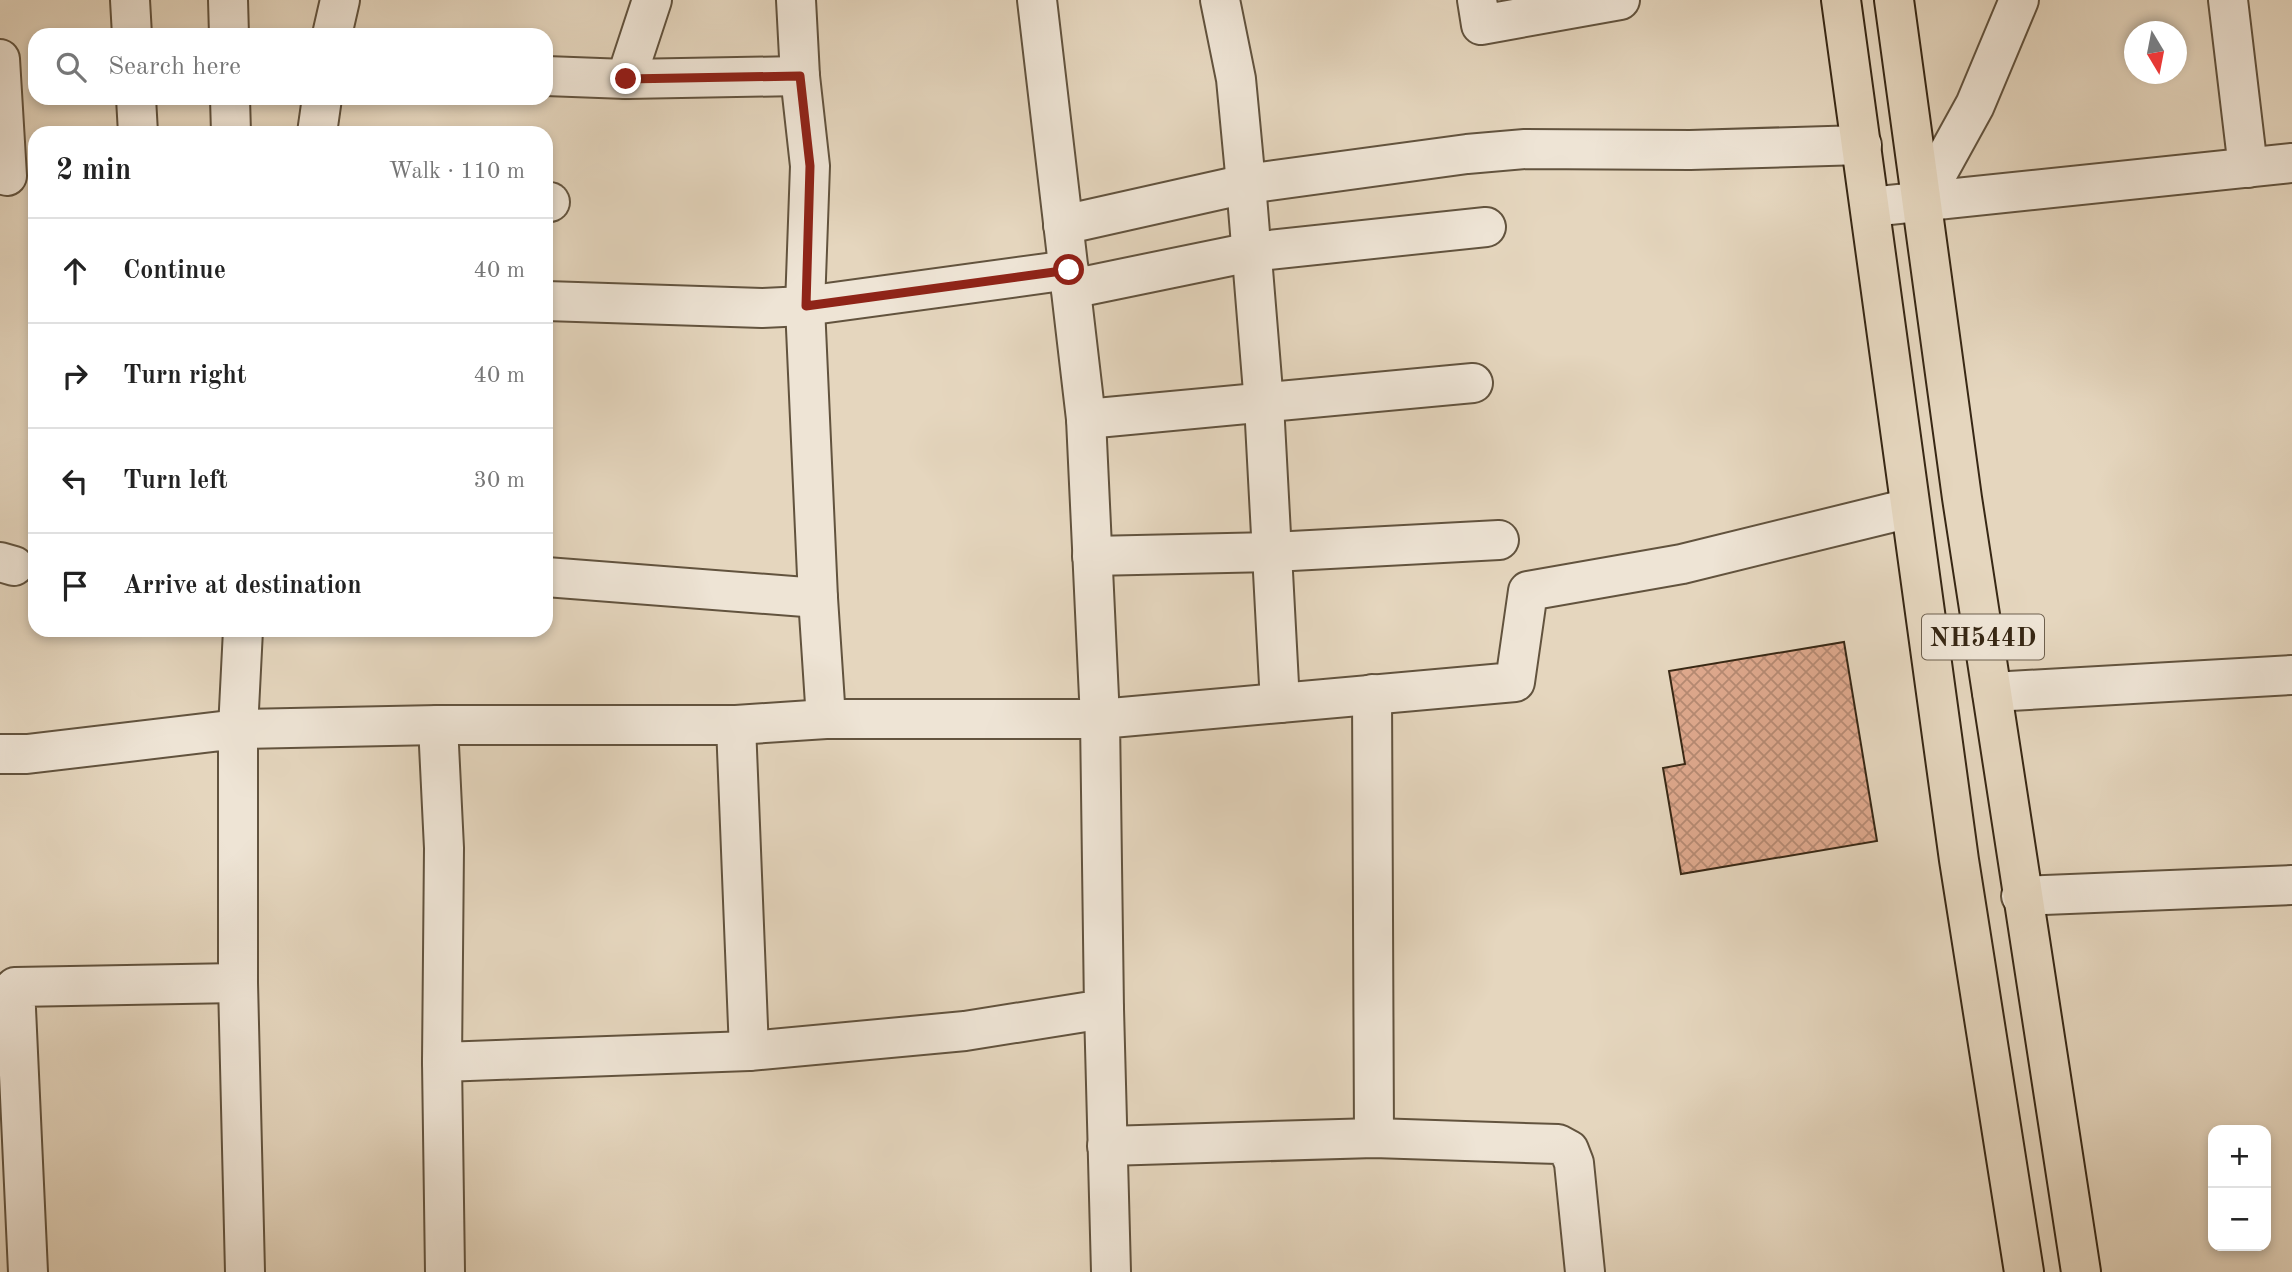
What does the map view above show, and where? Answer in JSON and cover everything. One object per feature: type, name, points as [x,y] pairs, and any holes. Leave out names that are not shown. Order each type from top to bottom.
[{"type":"highway","name":"NH544D","points":[[1841,0],[1959,860],[2024,1272]]},
{"type":"highway","name":"NH544D","points":[[1894,0],[2021,896],[2081,1272]]},
{"type":"highway","points":[[1959,860],[2016,850]]},
{"type":"street","points":[[130,0],[132,28]]},
{"type":"street","points":[[228,0],[229,28]]},
{"type":"street","points":[[334,28],[340,0]]},
{"type":"street","points":[[626,79],[652,0]]},
{"type":"street","points":[[796,0],[800,76],[810,166],[806,306],[818,598],[826,719]]},
{"type":"street","points":[[1037,0],[1086,419],[1100,719],[1111,1272]]},
{"type":"street","points":[[1220,0],[1237,79],[1246,184],[1264,404],[1280,703]]},
{"type":"street","points":[[1477,0],[1481,24],[1620,0]]},
{"type":"street","points":[[1921,203],[1975,105],[2019,0]]},
{"type":"street","points":[[2228,0],[2248,168]]},
{"type":"street","points":[[0,60],[14,176]]},
{"type":"street","points":[[553,76],[626,79],[800,76]]},
{"type":"street","points":[[136,105],[138,126]]},
{"type":"street","points":[[230,105],[231,126]]},
{"type":"street","points":[[318,126],[321,105]]},
{"type":"street","points":[[1063,225],[1246,184],[1467,153],[1525,149],[1690,150],[1862,145]]},
{"type":"street","points":[[1871,207],[2292,163]]},
{"type":"street","points":[[553,301],[762,308],[806,306],[1070,280],[1251,252],[1486,227]]},
{"type":"street","points":[[1086,419],[1473,383]]},
{"type":"street","points":[[0,754],[27,754],[238,729],[438,725],[736,725],[826,719],[1100,719],[1515,682],[1528,591],[1682,564],[1910,508]]},
{"type":"street","points":[[1092,556],[1273,552],[1499,540]]},
{"type":"street","points":[[553,578],[818,598]]},
{"type":"street","points":[[243,637],[238,729],[238,984],[245,1272]]},
{"type":"street","points":[[1992,692],[2292,674]]},
{"type":"street","points":[[1373,694],[1374,1138]]},
{"type":"street","points":[[438,725],[444,848],[442,1062],[445,1272]]},
{"type":"street","points":[[736,725],[749,1051]]},
{"type":"street","points":[[2021,896],[2292,885]]},
{"type":"street","points":[[28,1272],[8,988],[238,984]]},
{"type":"street","points":[[442,1062],[749,1051],[965,1031],[1104,1009]]},
{"type":"street","points":[[1107,1146],[1374,1138],[1558,1144],[1569,1150],[1574,1163],[1585,1272]]},
{"type":"building","points":[[1844,642],[1877,841],[1681,874],[1663,768],[1685,764],[1669,671]]},
{"type":"route","points":[[626,79],[800,76],[810,166],[806,306],[1069,270]]}]
